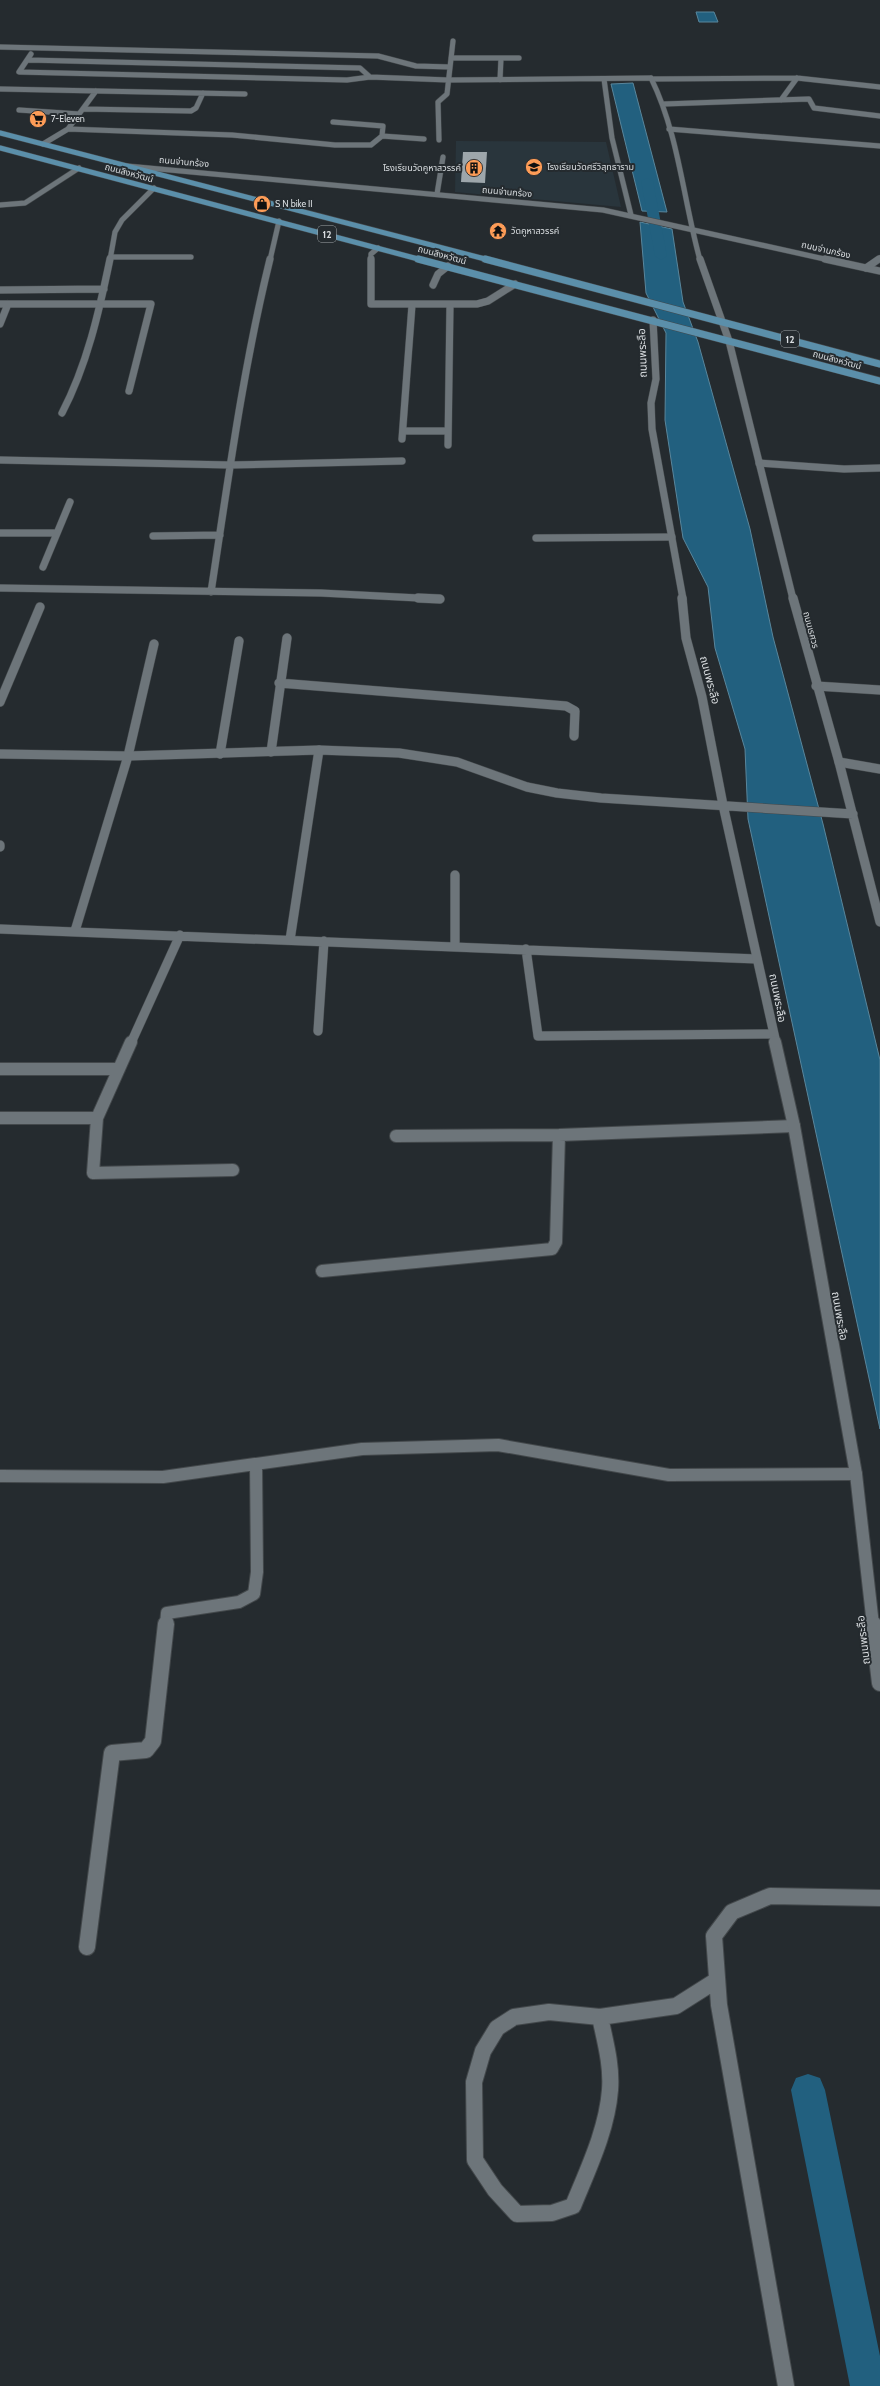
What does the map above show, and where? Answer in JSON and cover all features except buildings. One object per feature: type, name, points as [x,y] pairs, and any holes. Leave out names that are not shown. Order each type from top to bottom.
[{"type":"main road","name":"ถนนสิงหวัฒน์","points":[[0,133],[699,314],[880,364]]},
{"type":"main road","name":"ถนนสิงหวัฒน์","points":[[0,149],[79,168],[880,381]]},
{"type":"street","points":[[438,140],[438,102],[447,94],[454,41]]},
{"type":"street","points":[[0,47],[378,56],[416,66],[450,67]]},
{"type":"street","points":[[34,48],[28,60],[19,72],[347,80],[370,77],[448,80],[797,78],[880,87]]},
{"type":"street","points":[[451,58],[519,58]]},
{"type":"street","points":[[500,80],[501,58]]},
{"type":"street","points":[[28,60],[360,68],[370,77]]},
{"type":"street","name":"ถนนเรศวร","points":[[651,78],[664,104],[692,229],[720,320],[729,341],[816,686],[839,762],[880,922]]},
{"type":"street","points":[[781,100],[797,78]]},
{"type":"street","points":[[604,79],[612,138],[631,215]]},
{"type":"street","points":[[0,89],[245,94]]},
{"type":"street","points":[[43,144],[68,129],[96,91]]},
{"type":"street","points":[[83,109],[191,111],[196,108],[203,93]]},
{"type":"street","points":[[664,104],[810,99],[814,108],[880,116]]},
{"type":"street","points":[[19,110],[79,114]]},
{"type":"street","points":[[333,122],[383,126],[382,136]]},
{"type":"street","points":[[68,129],[232,135],[335,145],[371,145],[382,136],[424,139]]},
{"type":"street","points":[[669,129],[880,146]]},
{"type":"street","points":[[437,194],[442,156]]},
{"type":"street","name":"ถนนจ่านกร้อง","points":[[126,166],[437,194],[631,215],[880,271]]},
{"type":"street","points":[[0,205],[25,203],[79,168]]},
{"type":"street","points":[[62,413],[78,382],[101,304],[115,232],[122,220],[154,188]]},
{"type":"street","points":[[212,592],[230,465],[261,295],[279,222]]},
{"type":"street","points":[[378,248],[371,254],[371,304],[450,305],[483,303],[515,284]]},
{"type":"street","points":[[110,257],[191,257]]},
{"type":"street","points":[[866,268],[879,260]]},
{"type":"street","points":[[432,285],[438,274],[448,266]]},
{"type":"street","points":[[0,290],[104,289]]},
{"type":"street","points":[[0,304],[152,304],[129,391]]},
{"type":"street","points":[[0,324],[8,304]]},
{"type":"street","points":[[402,439],[412,305]]},
{"type":"street","points":[[448,445],[450,305]]},
{"type":"street","name":"ถนนพระลือ","points":[[653,320],[656,379],[651,403],[652,429],[681,582],[686,638],[702,697],[723,805],[794,1126],[856,1474],[880,1683]]},
{"type":"street","points":[[403,431],[448,431]]},
{"type":"street","points":[[0,460],[230,465],[402,461]]},
{"type":"street","points":[[759,463],[844,469],[880,468]]},
{"type":"street","points":[[43,567],[70,502]]},
{"type":"street","points":[[0,533],[57,533]]},
{"type":"street","points":[[153,536],[220,535]]},
{"type":"street","points":[[536,538],[672,537]]},
{"type":"street","points":[[0,588],[321,593],[440,599]]},
{"type":"street","points":[[0,702],[40,607]]},
{"type":"street","points":[[271,752],[286,638]]},
{"type":"street","points":[[220,754],[239,641]]},
{"type":"street","points":[[75,931],[128,756],[154,644]]},
{"type":"street","points":[[279,683],[486,698],[566,706],[575,711],[574,736]]},
{"type":"street","points":[[816,686],[880,690]]},
{"type":"street","points":[[290,940],[319,750]]},
{"type":"street","points":[[0,754],[128,756],[319,750],[399,752],[430,756],[457,762],[527,787],[557,793],[602,798],[852,814]]},
{"type":"street","points":[[839,762],[880,769]]},
{"type":"street","points":[[455,875],[456,946]]},
{"type":"street","points":[[0,928],[758,959]]},
{"type":"street","points":[[180,935],[97,1118],[93,1173],[233,1170]]},
{"type":"street","points":[[318,1031],[324,941]]},
{"type":"street","points":[[526,949],[538,1036],[773,1034]]},
{"type":"street","points":[[0,1069],[119,1069]]},
{"type":"street","points":[[0,1118],[97,1118]]},
{"type":"street","points":[[396,1136],[559,1135],[794,1126]]},
{"type":"street","points":[[322,1271],[552,1249],[556,1242],[559,1135]]},
{"type":"street","points":[[0,1476],[163,1477],[362,1449],[498,1445],[669,1475],[856,1474]]},
{"type":"street","points":[[87,1947],[112,1753],[146,1750],[153,1741],[167,1613],[238,1602],[254,1594],[257,1572],[256,1464]]},
{"type":"street","points":[[786,2386],[720,2013],[714,1936],[732,1912],[770,1896],[880,1898]]},
{"type":"street","points":[[600,2017],[609,2059],[609,2098],[588,2170],[573,2206],[552,2213],[517,2214],[495,2190],[475,2160],[474,2082],[483,2050],[497,2028],[514,2017],[549,2012],[600,2017],[676,2006],[717,1980]]},
{"type":"shaded area","name":"โรงเรียนวัดศรีวิสุทธาราม","points":[[456,141],[606,142],[621,207],[455,192]]},
{"type":"water","points":[[696,12],[714,12],[718,22],[699,22]]},
{"type":"water","points":[[633,83],[667,212],[642,211],[611,84]]},
{"type":"water","points":[[640,222],[672,229],[683,302],[698,342],[750,529],[773,637],[823,824],[880,1060],[880,1429],[748,819],[745,749],[715,648],[708,587],[683,538],[665,420],[666,333],[646,293]]},
{"type":"waterway","points":[[647,181],[661,256]]},
{"type":"waterway","points":[[808,2090],[868,2386]]},
{"type":"place","name":"7-Eleven","points":[[38,119]]},
{"type":"place","name":"โรงเรียนวัดศรีวิสุทธาราม","points":[[534,167]]},
{"type":"place","name":"โรงเรียนวัดคูหาสวรรค์","points":[[474,168]]},
{"type":"place","name":"S N bike II","points":[[262,204]]},
{"type":"place","name":"วัดคูหาสวรรค์","points":[[498,231]]}]
